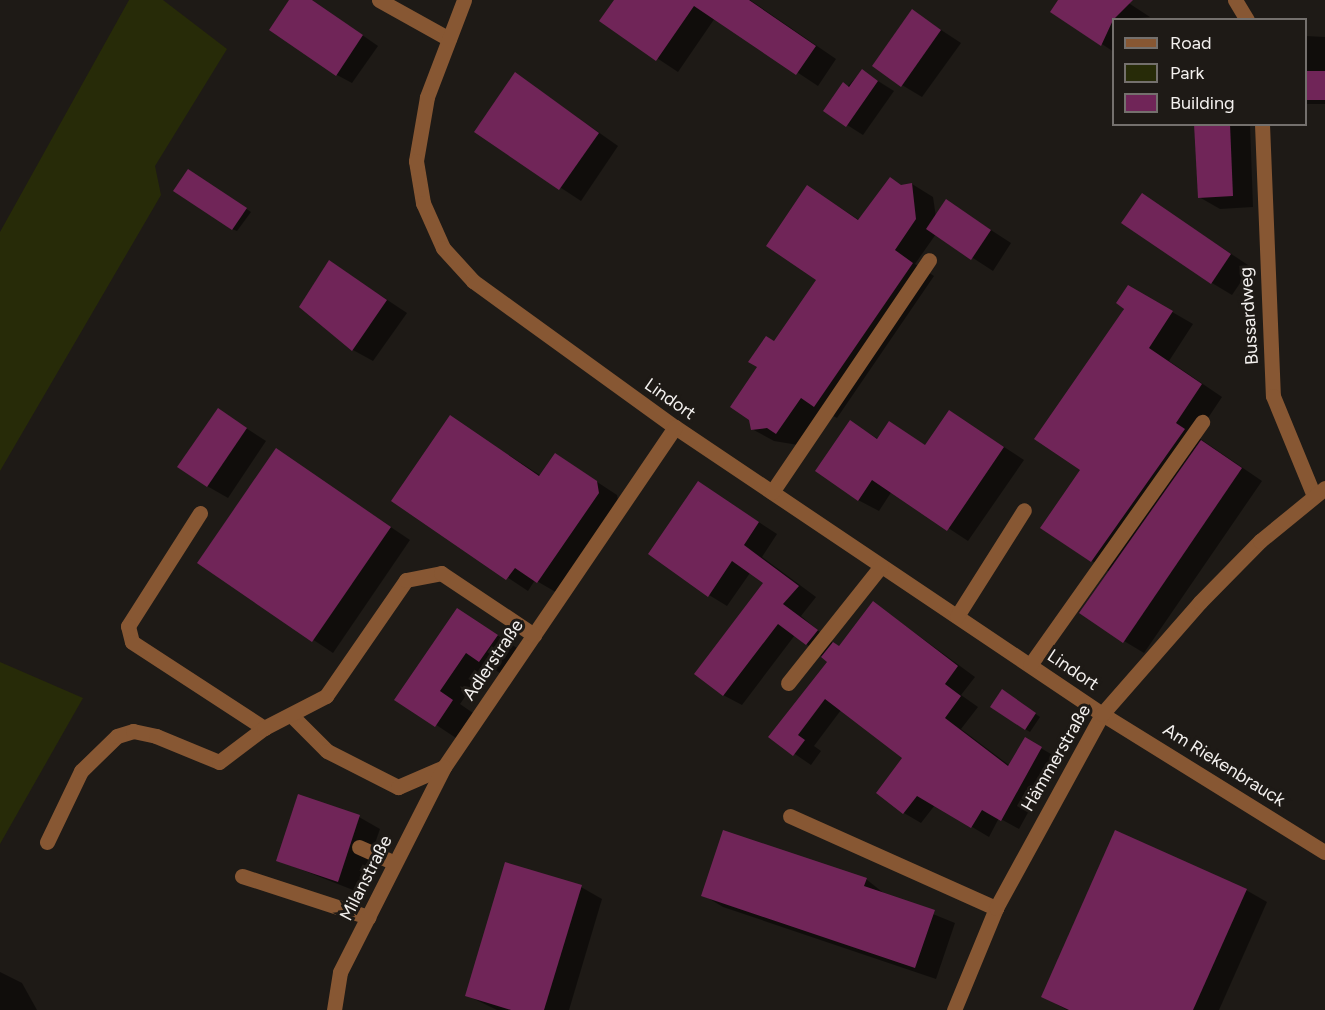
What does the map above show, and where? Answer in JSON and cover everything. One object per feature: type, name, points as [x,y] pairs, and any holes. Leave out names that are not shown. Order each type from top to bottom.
[{"type":"street","points":[[379,0],[448,39]]},
{"type":"street","name":"Lindort","points":[[464,0],[427,97],[416,161],[423,203],[443,248],[472,281],[675,427],[1102,714]]},
{"type":"street","points":[[1235,0],[1246,18]]},
{"type":"street","name":"Bussardweg","points":[[1262,126],[1273,396],[1320,492]]},
{"type":"street","points":[[772,492],[929,260]]},
{"type":"street","points":[[1030,665],[1202,422]]},
{"type":"street","name":"Adlerstraße","points":[[444,766],[675,427]]},
{"type":"street","name":"Hämmerstraße","points":[[954,1010],[996,908],[1102,714],[1200,602],[1320,492]]},
{"type":"street","points":[[957,616],[1024,510]]},
{"type":"street","points":[[200,513],[128,626],[132,642],[264,728]]},
{"type":"street","points":[[788,683],[882,566]]},
{"type":"street","points":[[47,842],[81,771],[117,736],[133,731],[156,736],[219,762],[264,728],[292,716],[335,687],[406,579],[441,573],[534,635]]},
{"type":"street","name":"Am Riekenbrauck","points":[[1102,714],[1325,852]]},
{"type":"street","points":[[292,716],[327,751],[398,787],[444,766]]},
{"type":"street","name":"Milanstraße","points":[[334,1010],[340,972],[444,766]]},
{"type":"street","points":[[790,816],[996,908]]},
{"type":"street","points":[[359,847],[395,863]]},
{"type":"street","points":[[242,876],[368,917]]},
{"type":"green space","points":[[129,0],[163,0],[227,49],[155,166],[161,195],[0,471],[0,232]]},
{"type":"green space","points":[[0,662],[83,698],[0,844]]},
{"type":"building","points":[[289,0],[312,0],[363,35],[336,76],[269,30]]},
{"type":"building","points":[[614,0],[749,0],[816,46],[796,75],[694,6],[656,61],[599,21]]},
{"type":"building","points":[[1058,0],[1133,0],[1115,18],[1112,18],[1101,46],[1050,12]]},
{"type":"building","points":[[912,9],[941,30],[901,87],[872,66]]},
{"type":"building","points":[[862,69],[878,81],[846,127],[823,111],[843,82],[849,87]]},
{"type":"building","points":[[1307,71],[1325,71],[1325,100],[1307,100]]},
{"type":"building","points":[[515,72],[599,133],[559,190],[474,132]]},
{"type":"building","points":[[1194,126],[1230,126],[1233,196],[1198,198]]},
{"type":"building","points":[[188,169],[247,208],[232,230],[173,191]]},
{"type":"building","points":[[890,177],[901,185],[912,183],[916,219],[895,250],[913,263],[814,407],[801,398],[776,434],[767,428],[751,430],[749,420],[730,407],[757,367],[748,362],[766,336],[774,341],[816,280],[766,246],[807,185],[858,220]]},
{"type":"building","points":[[1142,193],[1231,254],[1211,284],[1121,223]]},
{"type":"building","points":[[946,199],[991,230],[971,260],[926,229]]},
{"type":"building","points":[[329,260],[387,300],[352,351],[299,307]]},
{"type":"building","points":[[1128,285],[1173,311],[1149,348],[1202,384],[1176,423],[1185,429],[1091,562],[1040,528],[1080,470],[1034,439],[1124,309],[1116,303]]},
{"type":"building","points":[[218,408],[247,428],[207,487],[177,467]]},
{"type":"building","points":[[949,410],[1004,447],[947,531],[872,480],[858,501],[815,471],[850,420],[877,439],[889,421],[925,445]]},
{"type":"building","points":[[450,415],[539,476],[555,453],[597,481],[599,493],[537,583],[515,568],[506,580],[391,501]]},
{"type":"building","points":[[1201,440],[1242,468],[1123,643],[1079,613]]},
{"type":"building","points":[[276,448],[391,527],[312,642],[197,563]]},
{"type":"building","points":[[698,481],[759,522],[744,545],[799,586],[783,604],[818,630],[806,645],[778,624],[723,696],[694,674],[763,583],[732,561],[708,597],[648,554]]},
{"type":"building","points":[[873,601],[958,666],[945,684],[961,696],[945,718],[1008,766],[1025,737],[1042,747],[1001,821],[982,810],[971,828],[917,796],[903,814],[876,793],[902,758],[825,699],[798,735],[805,740],[793,756],[768,737],[827,662],[821,657],[833,642],[839,646]]},
{"type":"building","points":[[457,608],[498,635],[479,662],[466,653],[440,691],[453,700],[435,727],[394,700]]},
{"type":"building","points":[[1002,689],[1036,713],[1025,730],[990,707]]},
{"type":"building","points":[[298,794],[360,815],[338,882],[276,861]]},
{"type":"building","points":[[723,830],[867,878],[864,886],[935,910],[915,968],[701,896]]},
{"type":"building","points":[[1115,830],[1247,889],[1193,1010],[1069,1010],[1041,997]]},
{"type":"building","points":[[505,862],[582,885],[544,1010],[511,1010],[465,996]]}]
